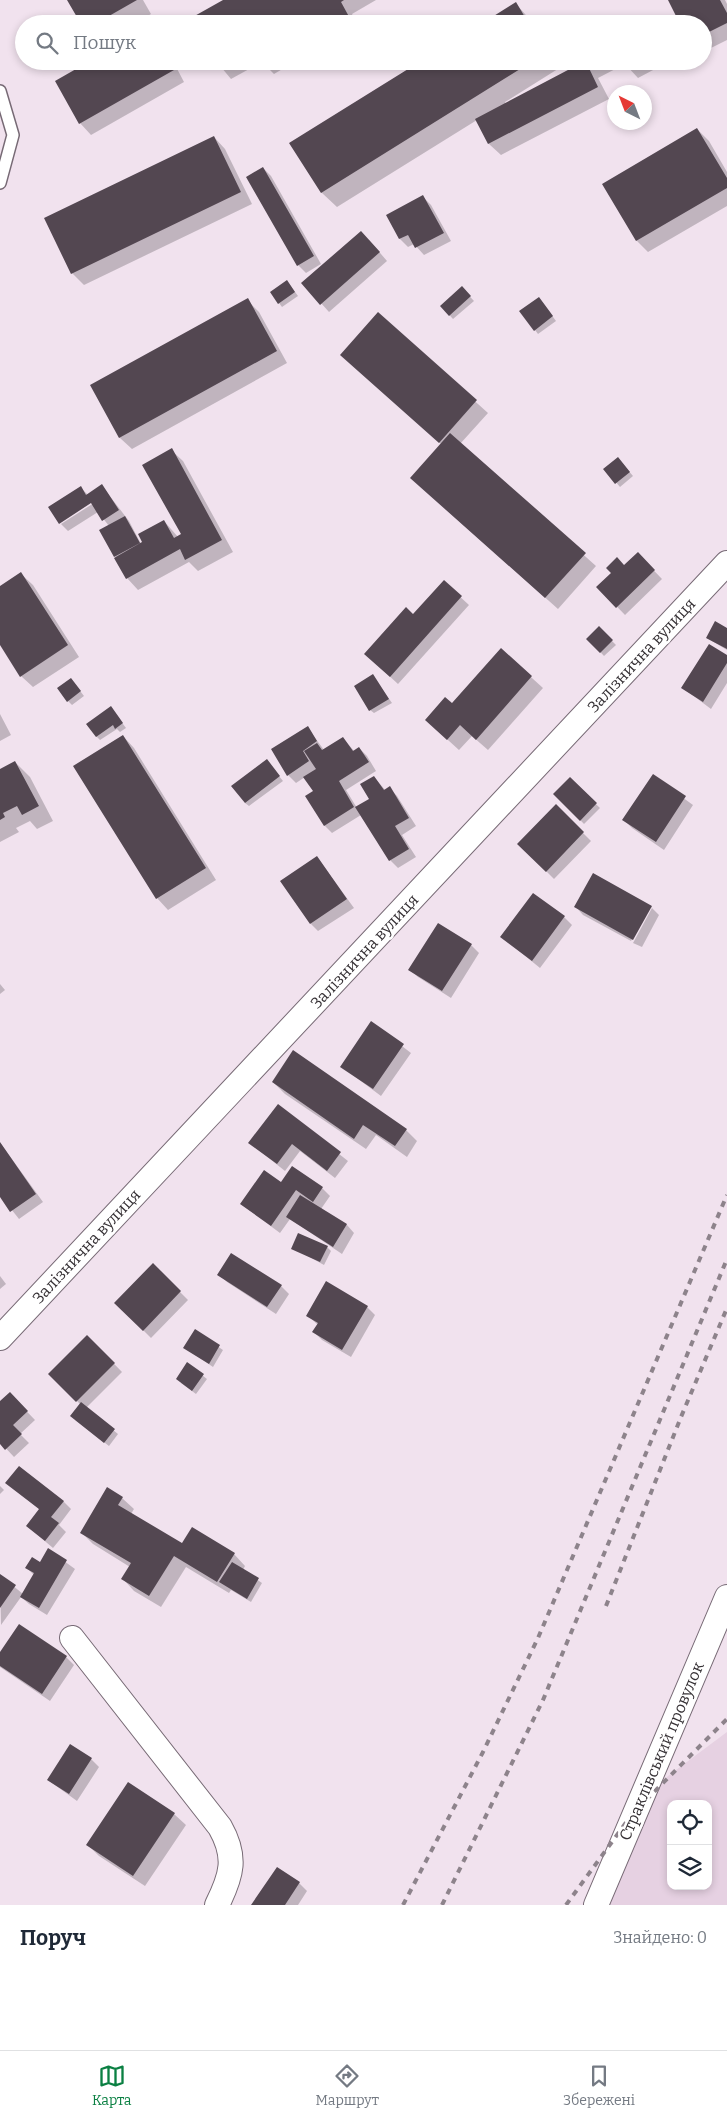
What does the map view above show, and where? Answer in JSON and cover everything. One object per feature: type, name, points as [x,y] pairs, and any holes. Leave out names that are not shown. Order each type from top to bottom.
[{"type":"street","name":"Залізнична вулиця","points":[[0,1338],[727,563]]},
{"type":"street","name":"Страклівський провулок","points":[[596,1905],[727,1597]]},
{"type":"street","points":[[72,1638],[220,1827],[228,1842],[232,1865],[227,1885],[217,1905]]},
{"type":"lane","points":[[0,91],[13,135],[0,183]]},
{"type":"shaded area","points":[[727,1732],[727,1905],[596,1905],[644,1794]]},
{"type":"building","points":[[67,0],[137,0],[111,15],[76,15]]},
{"type":"building","points":[[223,0],[344,0],[341,2],[348,15],[196,15]]},
{"type":"building","points":[[668,0],[720,0],[727,13],[727,23],[712,30],[712,15],[676,15]]},
{"type":"building","points":[[516,2],[524,15],[495,15]]},
{"type":"building","points":[[74,70],[174,70],[79,124],[55,81]]},
{"type":"building","points":[[407,70],[519,70],[321,193],[289,143]]},
{"type":"building","points":[[568,70],[590,70],[598,87],[488,144],[475,119]]},
{"type":"building","points":[[697,128],[727,178],[727,188],[636,241],[602,184]]},
{"type":"building","points":[[214,136],[241,192],[71,274],[44,218]]},
{"type":"building","points":[[263,167],[314,256],[297,266],[246,177]]},
{"type":"building","points":[[423,195],[444,233],[415,248],[408,235],[399,239],[386,215]]},
{"type":"building","points":[[361,231],[380,252],[320,305],[301,283]]},
{"type":"building","points":[[287,280],[295,292],[278,304],[270,292]]},
{"type":"building","points":[[462,286],[471,296],[449,316],[440,306]]},
{"type":"building","points":[[539,297],[553,316],[534,331],[519,311]]},
{"type":"building","points":[[248,298],[277,351],[119,438],[90,385]]},
{"type":"building","points":[[378,312],[477,400],[439,443],[340,355]]},
{"type":"building","points":[[450,433],[586,553],[545,598],[410,478]]},
{"type":"building","points":[[172,448],[222,540],[185,560],[180,549],[126,579],[114,558],[142,542],[138,534],[164,520],[174,538],[181,534],[142,465]]},
{"type":"building","points":[[618,457],[630,472],[615,484],[603,469]]},
{"type":"building","points":[[102,484],[119,510],[102,521],[91,503],[59,524],[48,507],[81,486],[86,495]]},
{"type":"building","points":[[125,516],[140,543],[114,557],[99,530]]},
{"type":"building","points":[[638,552],[655,570],[616,608],[596,587],[611,573],[606,568],[617,557],[624,565]]},
{"type":"building","points":[[21,572],[68,645],[20,677],[0,645],[0,586]]},
{"type":"building","points":[[444,580],[462,596],[390,677],[364,654],[406,607],[413,614]]},
{"type":"building","points":[[715,621],[727,628],[727,649],[706,638]]},
{"type":"building","points":[[599,626],[613,640],[600,653],[586,639]]},
{"type":"building","points":[[709,644],[727,655],[727,663],[703,702],[681,688]]},
{"type":"building","points":[[501,648],[532,676],[476,740],[460,725],[447,740],[425,720],[445,697],[452,703]]},
{"type":"building","points":[[373,674],[389,699],[369,711],[354,686]]},
{"type":"building","points":[[71,678],[81,691],[67,702],[57,688]]},
{"type":"building","points":[[111,706],[123,723],[115,729],[113,725],[96,737],[86,724]]},
{"type":"building","points":[[308,726],[317,741],[303,751],[309,761],[287,776],[271,749]]},
{"type":"building","points":[[123,735],[206,868],[156,899],[73,766]]},
{"type":"building","points":[[343,737],[353,751],[359,747],[369,762],[339,781],[354,807],[324,826],[305,796],[313,791],[303,777],[316,769],[304,751],[317,743],[322,750]]},
{"type":"building","points":[[267,759],[280,776],[245,803],[231,786]]},
{"type":"building","points":[[15,761],[39,806],[22,815],[17,806],[3,813],[5,817],[0,820],[0,769]]},
{"type":"building","points":[[653,774],[686,796],[656,842],[622,820]]},
{"type":"building","points":[[374,776],[384,790],[390,786],[409,818],[395,826],[409,849],[389,861],[355,807],[369,799],[360,784]]},
{"type":"building","points":[[570,777],[597,803],[580,821],[553,794]]},
{"type":"building","points":[[556,804],[584,832],[546,872],[517,844]]},
{"type":"building","points":[[317,856],[347,899],[310,924],[280,881]]},
{"type":"building","points":[[593,873],[652,906],[633,940],[574,907]]},
{"type":"building","points":[[533,893],[565,916],[532,961],[500,937]]},
{"type":"building","points":[[438,923],[472,944],[442,991],[408,970]]},
{"type":"building","points":[[371,1021],[404,1044],[373,1089],[340,1067]]},
{"type":"building","points":[[293,1050],[407,1129],[395,1146],[363,1125],[354,1139],[272,1082]]},
{"type":"building","points":[[278,1104],[341,1152],[327,1171],[292,1144],[277,1164],[248,1143]]},
{"type":"building","points":[[0,1142],[36,1194],[10,1212],[0,1197]]},
{"type":"building","points":[[292,1166],[323,1187],[313,1202],[296,1190],[271,1226],[240,1204],[264,1170],[281,1182]]},
{"type":"building","points":[[300,1195],[347,1224],[333,1247],[286,1217]]},
{"type":"building","points":[[298,1233],[328,1246],[320,1262],[291,1249]]},
{"type":"building","points":[[231,1253],[282,1285],[267,1307],[217,1275]]},
{"type":"building","points":[[153,1263],[181,1291],[143,1331],[114,1303]]},
{"type":"building","points":[[326,1281],[368,1306],[342,1350],[312,1332],[318,1323],[306,1316]]},
{"type":"building","points":[[195,1329],[220,1345],[209,1364],[183,1348]]},
{"type":"building","points":[[87,1335],[115,1363],[76,1402],[48,1374]]},
{"type":"building","points":[[187,1362],[204,1374],[192,1391],[176,1379]]},
{"type":"building","points":[[10,1392],[28,1411],[13,1425],[22,1434],[5,1450],[0,1444],[0,1401]]},
{"type":"building","points":[[81,1402],[115,1429],[104,1443],[70,1416]]},
{"type":"building","points":[[19,1466],[64,1501],[51,1517],[59,1523],[45,1541],[26,1526],[39,1509],[5,1483]]},
{"type":"building","points":[[107,1487],[123,1497],[118,1505],[182,1543],[192,1527],[235,1553],[217,1582],[174,1556],[149,1596],[121,1579],[131,1563],[80,1533]]},
{"type":"building","points":[[48,1548],[67,1560],[39,1608],[20,1597],[34,1573],[25,1568],[32,1557],[40,1562]]},
{"type":"building","points":[[232,1562],[259,1578],[247,1599],[219,1582]]},
{"type":"building","points":[[0,1574],[16,1585],[0,1608]]},
{"type":"building","points":[[19,1624],[67,1656],[42,1694],[0,1666],[0,1652]]},
{"type":"building","points":[[70,1744],[92,1758],[69,1794],[47,1780]]},
{"type":"building","points":[[128,1782],[175,1813],[133,1876],[86,1845]]},
{"type":"building","points":[[277,1867],[300,1882],[285,1905],[251,1905]]},
{"type":"railway","points":[[403,1905],[483,1752],[538,1638],[727,1195]]},
{"type":"railway","points":[[442,1905],[543,1700],[727,1259]]},
{"type":"railway","points":[[606,1606],[681,1417],[727,1308]]},
{"type":"railway","points":[[566,1905],[633,1813],[727,1719]]}]
